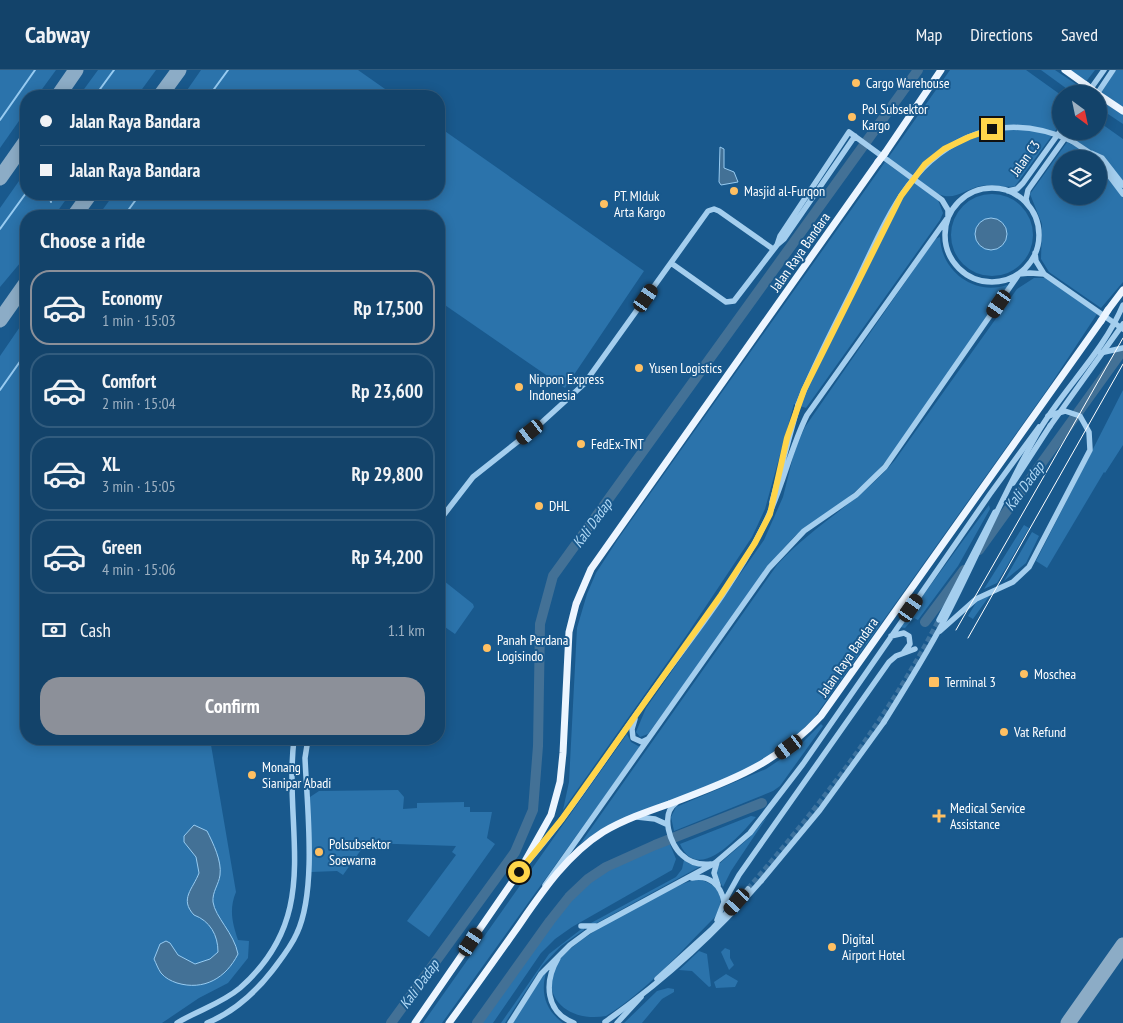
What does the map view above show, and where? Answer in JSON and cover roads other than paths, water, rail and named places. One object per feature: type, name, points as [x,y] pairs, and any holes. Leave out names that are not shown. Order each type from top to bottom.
[{"type":"main road","name":"Jalan Raya Bandara","points":[[415,1023],[519,872],[555,804],[563,753],[569,632],[584,583],[600,554],[941,70]]},
{"type":"main road","points":[[1065,70],[1086,85]]},
{"type":"main road","points":[[1108,101],[1123,111]]},
{"type":"main road","name":"Jalan Raya Bandara","points":[[449,1023],[543,892],[570,860],[592,840],[631,818],[684,799],[764,764],[801,736],[821,716],[1123,290]]},
{"type":"street","points":[[1093,85],[1104,70]]},
{"type":"street","points":[[1104,85],[1114,70]]},
{"type":"street","name":"Jalan Raya Bandara","points":[[770,514],[785,448],[798,405],[810,376],[888,217],[908,184],[925,164],[956,142],[980,132],[1006,127],[1048,131],[1085,150]]},
{"type":"street","name":"Jalan Raya Bandara","points":[[671,263],[729,303],[737,298],[775,247],[784,239],[849,132],[942,200]]},
{"type":"street","name":"Jalan Raya Bandara","points":[[813,194],[855,136]]},
{"type":"street","name":"Jalan C3","points":[[1004,190],[1013,190],[1021,186],[1054,140]]},
{"type":"street","name":"Jalan C3","points":[[1029,207],[1026,199],[1028,190],[1064,140]]},
{"type":"street","points":[[1107,164],[1123,185]]},
{"type":"street","points":[[1107,173],[1123,194]]},
{"type":"street","points":[[942,200],[954,202],[982,189],[1004,190],[1018,196],[1029,207],[1037,222],[1036,261],[1044,274],[1123,329]]},
{"type":"street","points":[[942,200],[948,210],[945,228],[947,249],[951,259],[960,270],[974,279],[992,282],[1007,280],[1019,274],[1030,272],[1044,274]]},
{"type":"street","points":[[948,217],[960,200]]},
{"type":"street","name":"Jalan Raya Bandara","points":[[445,513],[473,477],[561,406],[584,384],[705,215],[714,209],[719,211],[775,247]]},
{"type":"street","name":"Jalan Raya Bandara","points":[[519,872],[544,844],[721,595],[755,543],[770,514],[793,445],[807,415],[948,217]]},
{"type":"street","points":[[1019,274],[1035,253]]},
{"type":"street","name":"Jalan Raya Bandara","points":[[543,892],[554,870],[777,558],[804,532],[856,495],[885,467],[1019,274]]},
{"type":"street","points":[[604,1023],[664,976],[732,914],[782,858],[844,778],[924,659],[970,570],[1001,501],[1037,434],[1065,391],[1105,337],[1123,305]]},
{"type":"street","points":[[940,620],[989,521],[1050,426],[1123,324]]},
{"type":"street","name":"Jalan Raya Bandara","points":[[510,1023],[541,974],[561,952],[581,936],[716,862],[745,837],[803,764],[890,636],[1046,417],[1095,357],[1112,349],[1123,348]]},
{"type":"street","points":[[928,643],[952,618],[976,599],[1013,582],[1030,567],[1090,450],[1091,443],[1086,425],[1080,416],[1065,411],[1046,417]]},
{"type":"street","points":[[890,636],[904,634],[909,636],[910,644],[904,652]]},
{"type":"street","points":[[712,929],[739,875],[889,662],[904,652],[915,649]]},
{"type":"street","points":[[641,706],[633,723],[632,735],[635,740],[642,742],[651,736]]},
{"type":"street","points":[[177,1023],[221,1001],[240,987],[267,956],[286,925],[292,905],[295,878],[291,759],[293,745]]},
{"type":"street","points":[[207,1023],[228,1013],[254,993],[282,959],[298,932],[305,908],[309,877],[305,758],[307,745]]},
{"type":"street","points":[[293,786],[306,786]]},
{"type":"street","points":[[684,799],[672,805],[667,825],[678,851],[696,863],[716,862],[714,873],[724,902]]},
{"type":"street","points":[[631,818],[643,816],[667,825]]},
{"type":"street","points":[[678,883],[702,876],[718,886]]},
{"type":"street","points":[[617,1023],[666,970],[712,929],[748,889]]},
{"type":"street","points":[[581,926],[599,926]]},
{"type":"street","points":[[561,952],[551,972],[548,992],[554,1009],[562,1017],[574,1023]]},
{"type":"street","points":[[598,1023],[609,1019],[641,998]]},
{"type":"waterway","points":[[21,90],[35,70]]},
{"type":"waterway","points":[[99,90],[114,70]]},
{"type":"waterway","points":[[213,90],[228,70]]},
{"type":"waterway","name":"Kali Dadap","points":[[391,1023],[515,852],[533,810],[538,746],[540,624],[553,576],[918,70]]},
{"type":"waterway","points":[[0,120],[20,91]]},
{"type":"waterway","points":[[0,229],[21,200]]},
{"type":"waterway","points":[[128,210],[136,200]]},
{"type":"waterway","name":"Kali Dadap","points":[[979,550],[1123,350]]},
{"type":"waterway","points":[[0,390],[20,362]]},
{"type":"waterway","name":"Kali Dadap","points":[[925,622],[964,570]]},
{"type":"waterway","name":"Kali Dadap","points":[[477,1023],[550,921],[569,897],[588,879],[606,867],[655,845],[762,803]]},
{"type":"tunnel","points":[[748,889],[801,826],[852,760],[898,692],[939,620]]},
{"type":"tram line","points":[[956,630],[1123,338]]},
{"type":"tram line","points":[[968,638],[1123,364]]},
{"type":"place","name":"Cargo Warehouse","points":[[856,83]]},
{"type":"place","name":"Pol Subsektor Kargo","points":[[852,117]]},
{"type":"place","name":"Masjid al-Furqon","points":[[734,191]]},
{"type":"place","name":"PT. MIduk Arta Kargo","points":[[604,204]]},
{"type":"place","name":"Yusen Logistics","points":[[639,368]]},
{"type":"place","name":"Nippon Express Indonesia","points":[[519,387]]},
{"type":"place","name":"FedEx-TNT","points":[[581,444]]},
{"type":"place","name":"DHL","points":[[539,506]]},
{"type":"place","name":"Panah Perdana Logisindo","points":[[487,648]]},
{"type":"place","name":"Moschea","points":[[1024,674]]},
{"type":"place","name":"Terminal 3","points":[[934,682]]},
{"type":"place","name":"Vat Refund","points":[[1004,732]]},
{"type":"place","name":"Monang Sianipar Abadi","points":[[252,775]]},
{"type":"place","name":"Medical Service Assistance","points":[[939,816]]},
{"type":"place","name":"Polsubsektor Soewarna","points":[[319,852]]},
{"type":"place","name":"Digital Airport Hotel","points":[[832,947]]}]
